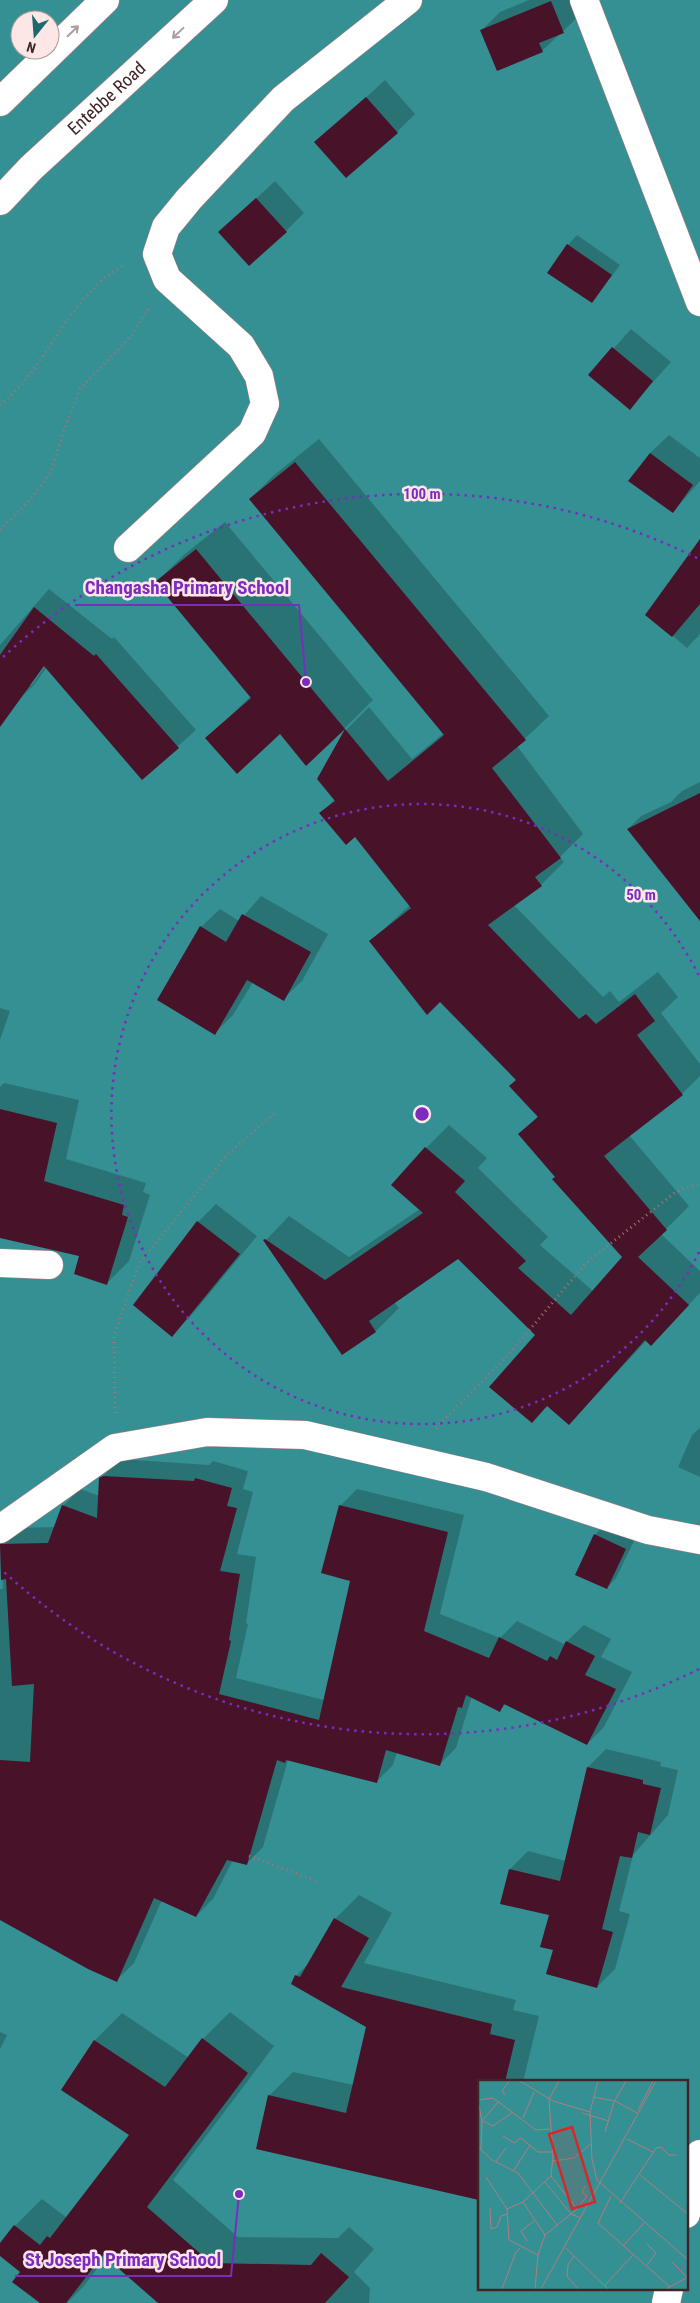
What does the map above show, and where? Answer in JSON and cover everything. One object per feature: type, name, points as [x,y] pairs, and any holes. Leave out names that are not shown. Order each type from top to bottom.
[{"type":"main road","points":[[0,102],[105,0]]},
{"type":"main road","name":"Entebbe Road","points":[[0,201],[31,168],[214,0]]},
{"type":"main road","points":[[128,548],[252,433],[265,404],[259,376],[241,346],[167,279],[157,254],[166,227],[189,199],[283,98],[408,0]]},
{"type":"main road","points":[[584,0],[700,302]]},
{"type":"main road","points":[[0,1263],[49,1265]]},
{"type":"main road","points":[[0,1529],[115,1448],[207,1432],[305,1435],[486,1477],[648,1530],[700,1540]]},
{"type":"main road","points":[[648,1530],[700,1560]]},
{"type":"main road","points":[[688,2205],[700,2154]]},
{"type":"main road","points":[[666,2303],[669,2290]]},
{"type":"path","points":[[0,404],[35,367],[63,323],[82,298],[117,269],[160,244]]},
{"type":"path","points":[[0,530],[30,500],[51,472],[64,430],[80,389],[132,335],[167,279]]},
{"type":"path","points":[[115,1448],[114,1335],[139,1264],[227,1154],[276,1112]]},
{"type":"path","points":[[406,1458],[510,1353],[586,1263],[677,1191],[700,1184]]},
{"type":"path","points":[[250,1856],[317,1881]]},
{"type":"water","points":[[0,0],[700,0],[700,2303],[0,2303]]},
{"type":"building","points":[[551,1],[564,33],[539,43],[543,52],[497,71],[480,30]]},
{"type":"building","points":[[366,97],[398,133],[346,178],[314,142]]},
{"type":"building","points":[[256,198],[287,232],[249,266],[218,232]]},
{"type":"building","points":[[567,244],[612,275],[592,303],[547,273]]},
{"type":"building","points":[[612,347],[653,381],[630,410],[588,375]]},
{"type":"building","points":[[650,453],[693,485],[673,513],[628,481]]},
{"type":"building","points":[[295,462],[526,740],[492,768],[561,858],[535,877],[542,886],[488,925],[579,1019],[586,1014],[596,1024],[635,994],[655,1021],[637,1035],[683,1095],[604,1156],[667,1230],[638,1257],[689,1305],[651,1346],[645,1340],[569,1425],[547,1406],[532,1423],[489,1387],[535,1335],[458,1259],[369,1321],[376,1332],[342,1355],[263,1240],[265,1239],[325,1280],[423,1213],[391,1185],[425,1147],[465,1181],[455,1192],[526,1261],[518,1268],[571,1315],[622,1257],[552,1179],[555,1177],[518,1134],[538,1117],[509,1086],[516,1080],[440,1002],[427,1015],[369,941],[411,908],[355,837],[346,845],[319,813],[335,801],[317,779],[345,729],[388,781],[444,735],[249,499]]},
{"type":"building","points":[[700,539],[700,604],[672,637],[645,615]]},
{"type":"building","points":[[196,549],[345,729],[306,766],[280,734],[237,774],[205,738],[251,698],[155,582]]},
{"type":"building","points":[[34,607],[94,656],[96,654],[179,748],[142,780],[44,666],[0,727],[0,655]]},
{"type":"building","points":[[700,793],[700,921],[627,829]]},
{"type":"building","points":[[242,914],[311,952],[284,1001],[247,980],[215,1035],[157,1000],[200,926],[226,942]]},
{"type":"building","points":[[0,1109],[57,1123],[44,1181],[124,1205],[122,1215],[128,1217],[107,1285],[74,1274],[79,1256],[0,1238]]},
{"type":"building","points":[[197,1221],[240,1254],[172,1337],[133,1305]]},
{"type":"building","points":[[103,1476],[194,1481],[195,1478],[232,1488],[227,1506],[237,1508],[220,1571],[240,1574],[229,1640],[231,1641],[219,1694],[319,1720],[350,1581],[321,1573],[339,1505],[448,1532],[424,1631],[489,1658],[499,1637],[547,1661],[550,1656],[557,1660],[566,1641],[595,1656],[585,1675],[616,1689],[587,1745],[504,1704],[500,1712],[466,1695],[462,1708],[458,1707],[440,1766],[386,1750],[377,1783],[286,1760],[285,1763],[277,1760],[247,1865],[227,1860],[196,1917],[154,1898],[117,1982],[88,1969],[0,1920],[0,1760],[30,1762],[34,1684],[12,1686],[6,1579],[1,1580],[0,1544],[48,1543],[62,1505],[97,1518],[99,1478]]},
{"type":"building","points":[[594,1534],[626,1549],[607,1589],[575,1575]]},
{"type":"building","points":[[587,1767],[643,1780],[643,1784],[661,1788],[650,1835],[638,1832],[632,1858],[620,1856],[602,1929],[613,1932],[597,1988],[546,1974],[553,1950],[540,1947],[549,1915],[500,1904],[509,1869],[560,1881]]},
{"type":"building","points":[[334,1918],[369,1938],[341,1987],[492,2024],[490,2034],[515,2040],[505,2080],[478,2080],[478,2200],[256,2149],[268,2095],[346,2113],[366,2027],[291,1984],[295,1975],[300,1977]]},
{"type":"building","points":[[202,2038],[248,2073],[147,2207],[211,2263],[311,2265],[321,2253],[349,2277],[325,2303],[158,2303],[103,2255],[66,2303],[40,2303],[12,2282],[20,2272],[0,2256],[0,2243],[14,2225],[40,2245],[47,2236],[50,2238],[129,2135],[61,2090],[94,2040],[165,2087]]},
{"type":"place","name":"Changasha Primary School","points":[[306,682]]},
{"type":"place","name":"St Joseph Primary School","points":[[239,2194]]}]
